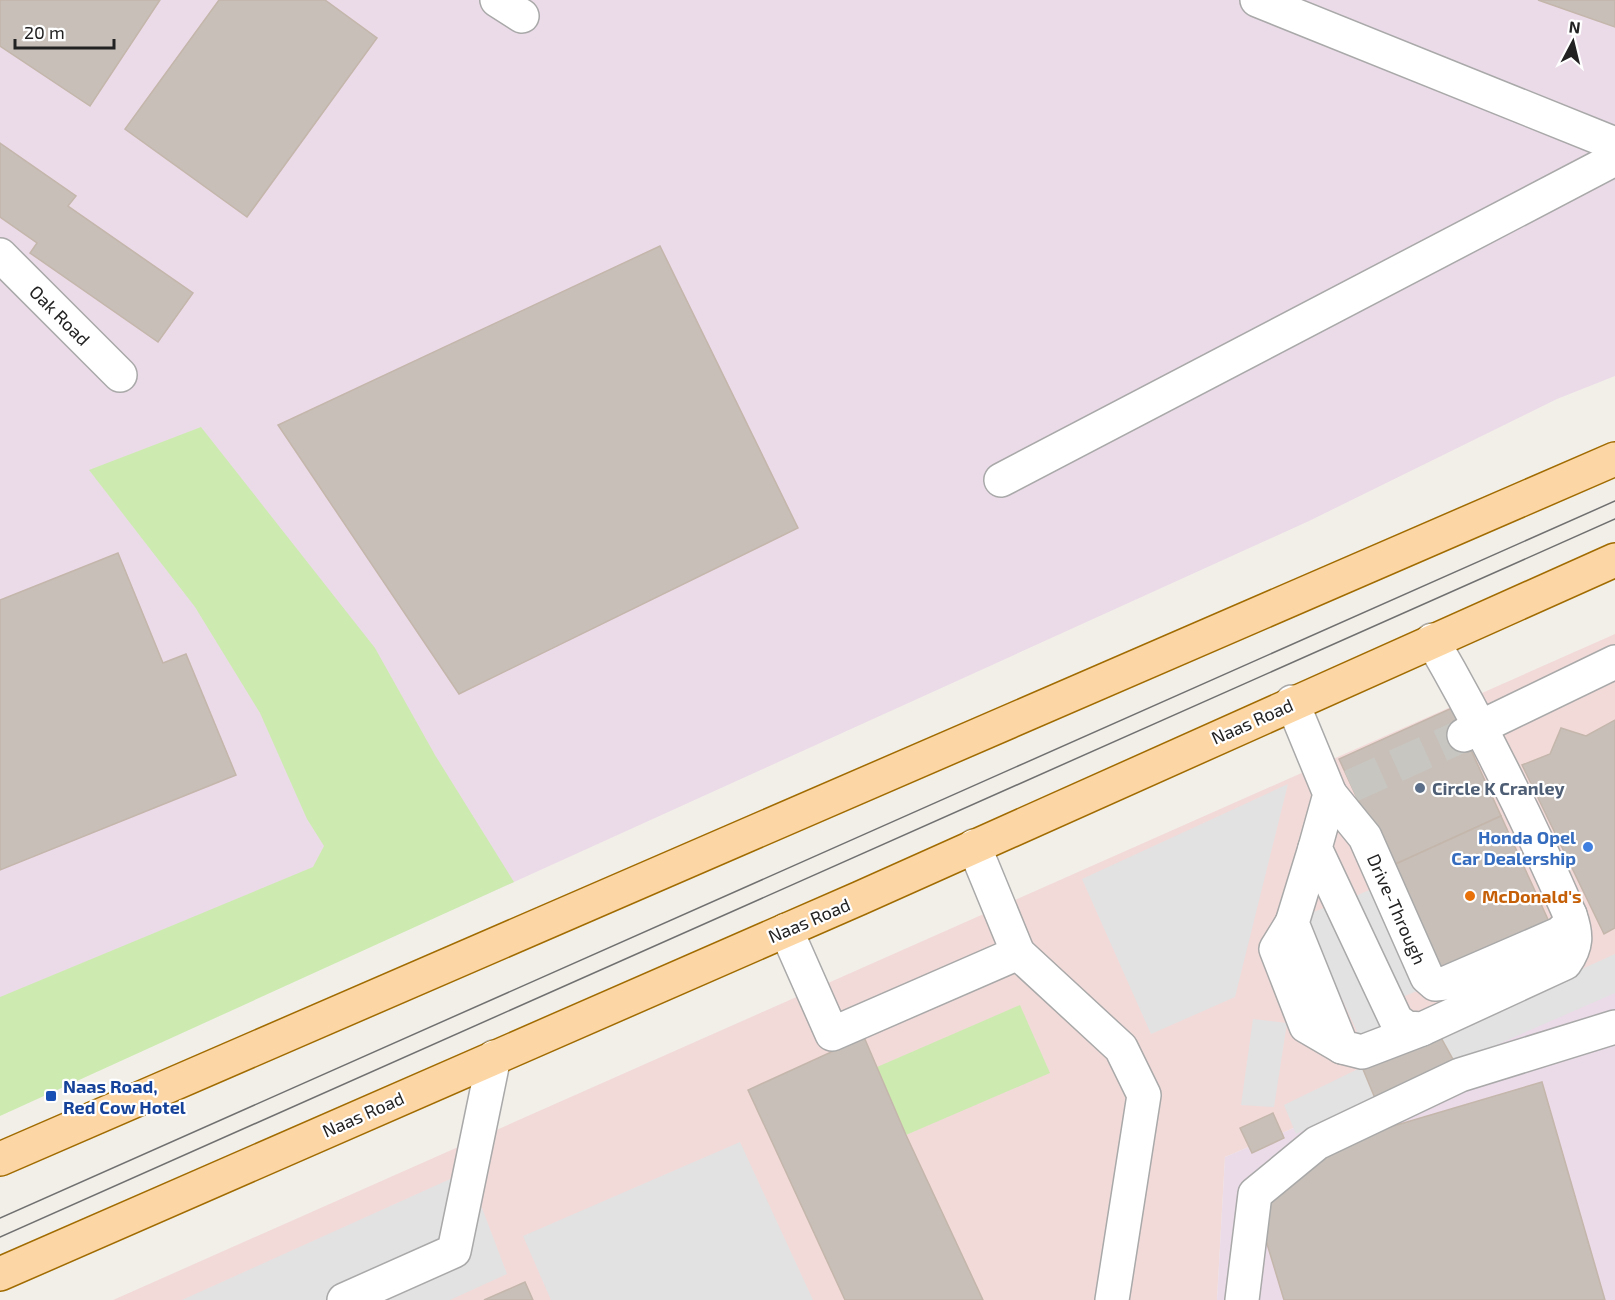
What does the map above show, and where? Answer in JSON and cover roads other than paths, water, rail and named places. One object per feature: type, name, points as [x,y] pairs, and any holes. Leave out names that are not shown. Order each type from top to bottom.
[{"type":"main road","points":[[0,1159],[1615,459]]},
{"type":"main road","name":"Naas Road","points":[[0,1274],[786,930],[1615,560]]},
{"type":"lane","points":[[1257,0],[1615,144]]},
{"type":"lane","points":[[1001,480],[1615,159]]},
{"type":"lane","name":"Oak Road","points":[[0,255],[120,375]]},
{"type":"lane","points":[[1293,702],[1340,790],[1315,848],[1292,923],[1342,1047],[1362,1052],[1422,1029],[1565,963],[1574,950],[1576,934],[1570,915],[1473,730],[1432,640]]},
{"type":"lane","points":[[1473,730],[1615,662]]},
{"type":"lane","name":"Drive-Through","points":[[1340,790],[1365,837],[1427,977],[1435,984],[1446,983],[1559,934],[1568,926],[1570,915]]},
{"type":"lane","points":[[974,846],[1018,953],[1121,1048],[1144,1095],[1112,1300]]},
{"type":"lane","points":[[1315,848],[1396,1020],[1407,1028],[1422,1029]]},
{"type":"lane","points":[[786,930],[832,1034],[1018,953]]},
{"type":"lane","points":[[1242,1300],[1255,1194],[1317,1143],[1460,1075],[1615,1027]]},
{"type":"lane","points":[[344,1300],[454,1251],[494,1057]]},
{"type":"tunnel","points":[[1351,786],[1464,735]]},
{"type":"tram line","points":[[0,1218],[1615,501]]},
{"type":"tram line","points":[[0,1237],[1615,519]]},
{"type":"place","name":"Circle K Cranley","points":[[1420,788]]},
{"type":"place","name":"Honda Opel Car Dealership","points":[[1588,847]]},
{"type":"place","name":"McDonald's","points":[[1470,896]]},
{"type":"place","name":"Naas Road, Red Cow Hotel","points":[[51,1096]]}]
